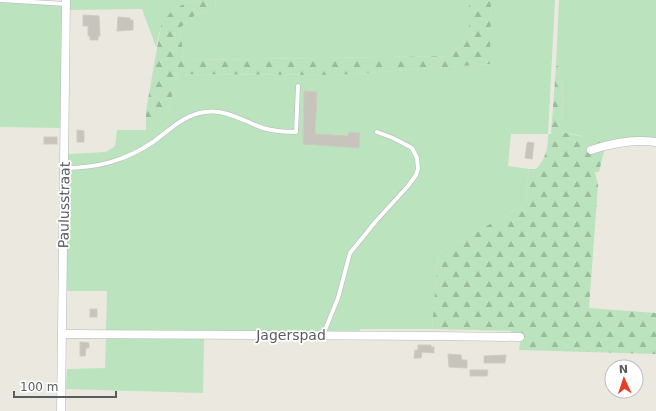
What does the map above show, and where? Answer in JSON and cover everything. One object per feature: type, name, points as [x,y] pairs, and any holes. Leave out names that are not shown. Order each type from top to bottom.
[{"type":"street","name":"Paulusstraat","points":[[61,411],[66,2]]},
{"type":"street","points":[[591,150],[632,141],[656,142]]},
{"type":"street","name":"Jagerspad","points":[[62,334],[520,337]]},
{"type":"lane","points":[[0,0],[66,2]]},
{"type":"lane","points":[[64,168],[86,168],[118,160],[152,142],[176,123],[196,114],[205,112],[221,112],[264,128],[276,131],[296,132],[298,86]]},
{"type":"lane","points":[[323,336],[338,298],[350,253],[376,221],[408,186],[416,175],[418,169],[417,158],[412,148],[377,132]]},
{"type":"green space","points":[[64,0],[199,0],[185,3],[161,25],[156,47],[142,9],[64,10],[63,128],[0,127],[0,2],[64,5]]},
{"type":"green space","points":[[199,0],[216,0],[215,9],[195,15],[180,28],[184,60],[451,56],[469,34],[469,0],[491,0],[490,64],[337,75],[179,74],[166,117],[146,130],[146,111],[161,25],[170,13],[185,3]]},
{"type":"green space","points":[[216,0],[469,0],[469,34],[451,56],[184,60],[180,28],[195,15],[215,9]]},
{"type":"green space","points":[[491,0],[555,0],[548,134],[511,134],[508,166],[529,169],[525,204],[438,254],[432,329],[361,329],[358,332],[106,332],[107,291],[60,291],[62,156],[69,154],[106,152],[115,146],[117,130],[146,130],[166,117],[179,74],[337,75],[489,64]]},
{"type":"green space","points":[[559,0],[656,0],[656,140],[604,145],[578,135],[562,132],[563,70],[556,66]]},
{"type":"green space","points":[[556,66],[560,66],[563,70],[562,132],[601,141],[605,147],[599,172],[595,172],[598,185],[589,308],[656,313],[656,354],[519,350],[521,336],[511,333],[511,331],[432,329],[438,254],[525,204],[529,169],[536,169],[542,161],[547,149],[548,134],[551,134]]},
{"type":"green space","points":[[106,338],[204,338],[203,393],[66,389],[67,369],[105,368]]},
{"type":"building","points":[[83,15],[99,16],[100,36],[98,36],[98,40],[90,40],[90,36],[88,36],[88,26],[83,26]]},
{"type":"building","points":[[118,17],[130,18],[130,20],[133,20],[133,30],[117,31]]},
{"type":"building","points":[[304,91],[317,92],[315,134],[348,136],[349,132],[360,133],[359,148],[303,144]]},
{"type":"building","points":[[77,130],[84,131],[84,142],[77,142]]},
{"type":"building","points":[[44,137],[57,137],[57,144],[44,144]]},
{"type":"building","points":[[528,142],[534,143],[532,159],[525,158]]},
{"type":"building","points":[[90,309],[97,309],[97,317],[90,317]]},
{"type":"building","points":[[80,342],[89,343],[89,348],[86,348],[85,356],[80,356]]},
{"type":"building","points":[[418,345],[431,345],[431,347],[434,347],[434,353],[422,352],[421,358],[414,358],[415,350],[418,350]]},
{"type":"building","points":[[448,354],[461,355],[462,360],[467,360],[467,368],[449,367]]},
{"type":"building","points":[[506,355],[505,363],[484,363],[484,356]]},
{"type":"building","points":[[470,370],[488,370],[487,376],[470,376]]}]
